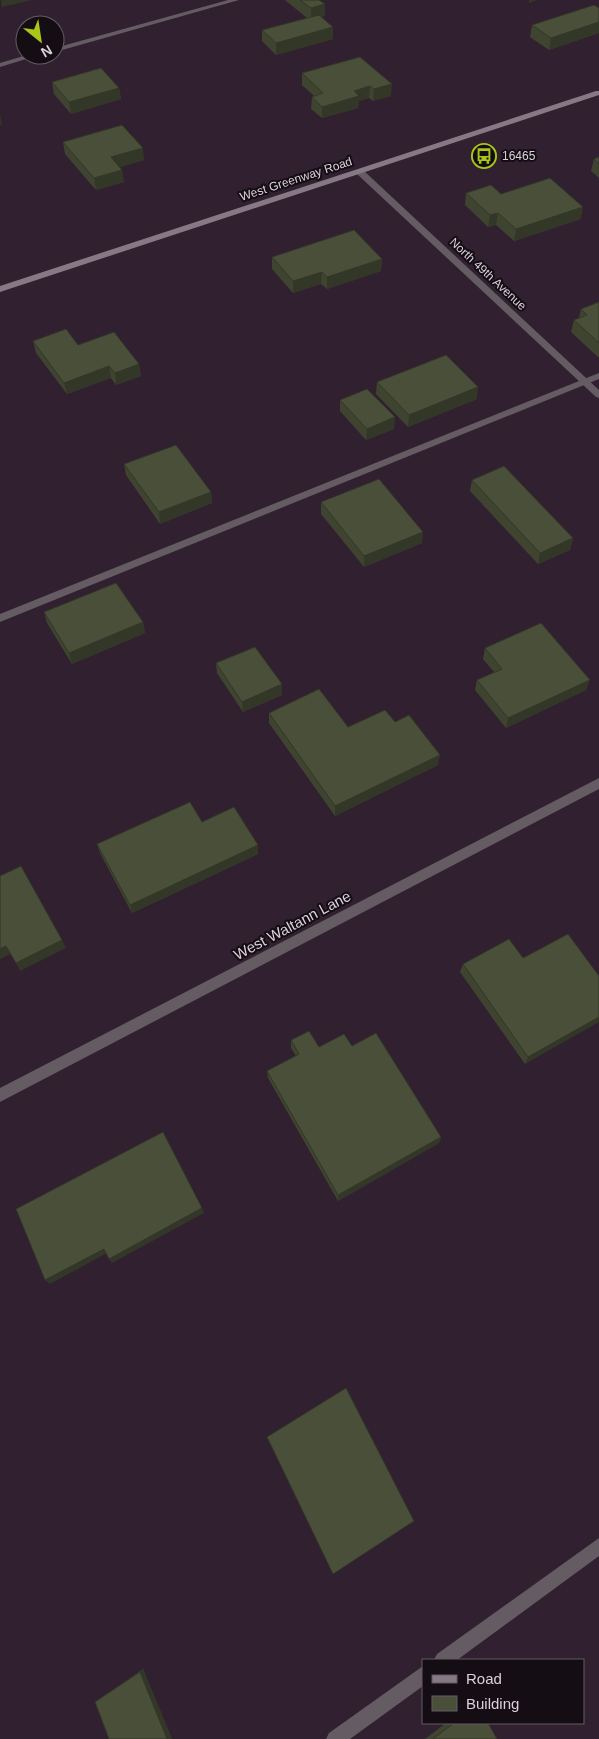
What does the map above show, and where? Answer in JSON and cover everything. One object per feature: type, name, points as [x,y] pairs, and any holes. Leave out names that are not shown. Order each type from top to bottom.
[{"type":"main road","name":"West Greenway Road","points":[[0,289],[599,93]]},
{"type":"street","points":[[65,47],[236,0]]},
{"type":"street","points":[[0,65],[15,61]]},
{"type":"street","name":"North 49th Avenue","points":[[360,172],[599,395]]},
{"type":"street","points":[[0,618],[599,376]]},
{"type":"street","name":"West Waltann Lane","points":[[0,1095],[599,783]]},
{"type":"street","points":[[444,1659],[599,1546]]},
{"type":"street","points":[[335,1739],[422,1676]]},
{"type":"building","points":[[300,0],[319,0],[325,4],[311,8]]},
{"type":"building","points":[[594,5],[599,8],[599,22],[551,38],[532,25]]},
{"type":"building","points":[[319,15],[333,27],[276,43],[262,30]]},
{"type":"building","points":[[360,57],[392,84],[374,89],[370,86],[354,91],[359,96],[322,107],[312,97],[323,93],[302,73]]},
{"type":"building","points":[[101,68],[119,88],[69,102],[52,82]]},
{"type":"building","points":[[122,125],[143,148],[111,157],[122,170],[94,178],[63,142]]},
{"type":"building","points":[[599,157],[599,164],[594,159]]},
{"type":"building","points":[[550,178],[583,207],[516,229],[498,213],[490,215],[466,193],[491,185],[501,194]]},
{"type":"building","points":[[354,230],[382,259],[327,277],[322,272],[293,281],[272,257]]},
{"type":"building","points":[[599,302],[599,343],[574,320],[587,315],[581,309]]},
{"type":"building","points":[[66,329],[78,345],[114,332],[139,364],[115,373],[109,366],[64,383],[33,341]]},
{"type":"building","points":[[446,355],[478,387],[409,415],[377,382]]},
{"type":"building","points":[[367,389],[395,417],[367,429],[340,400]]},
{"type":"building","points":[[176,445],[211,492],[159,512],[124,464]]},
{"type":"building","points":[[504,466],[573,538],[540,553],[472,480]]},
{"type":"building","points":[[379,479],[423,532],[364,556],[321,502]]},
{"type":"building","points":[[116,583],[143,622],[69,653],[44,612]]},
{"type":"building","points":[[541,623],[590,680],[508,718],[477,680],[502,669],[485,648]]},
{"type":"building","points":[[255,647],[282,684],[242,702],[216,663]]},
{"type":"building","points":[[319,689],[348,727],[385,710],[395,722],[409,715],[440,755],[335,806],[269,713]]},
{"type":"building","points":[[190,802],[202,822],[234,807],[258,845],[130,905],[97,844]]},
{"type":"building","points":[[21,866],[62,940],[16,963],[6,946],[0,949],[0,876]]},
{"type":"building","points":[[568,934],[599,976],[599,1017],[528,1057],[463,964],[509,939],[523,958]]},
{"type":"building","points":[[309,1031],[319,1047],[344,1034],[352,1046],[376,1033],[441,1137],[338,1195],[267,1071],[299,1054],[291,1040]]},
{"type":"building","points":[[163,1132],[202,1208],[109,1259],[104,1249],[45,1280],[16,1209]]},
{"type":"building","points":[[346,1388],[414,1521],[333,1574],[267,1437]]},
{"type":"building","points":[[140,1672],[167,1739],[109,1739],[95,1702]]},
{"type":"building","points":[[453,1724],[489,1724],[497,1739],[433,1739]]},
{"type":"place","name":"16465","points":[[484,156]]}]
